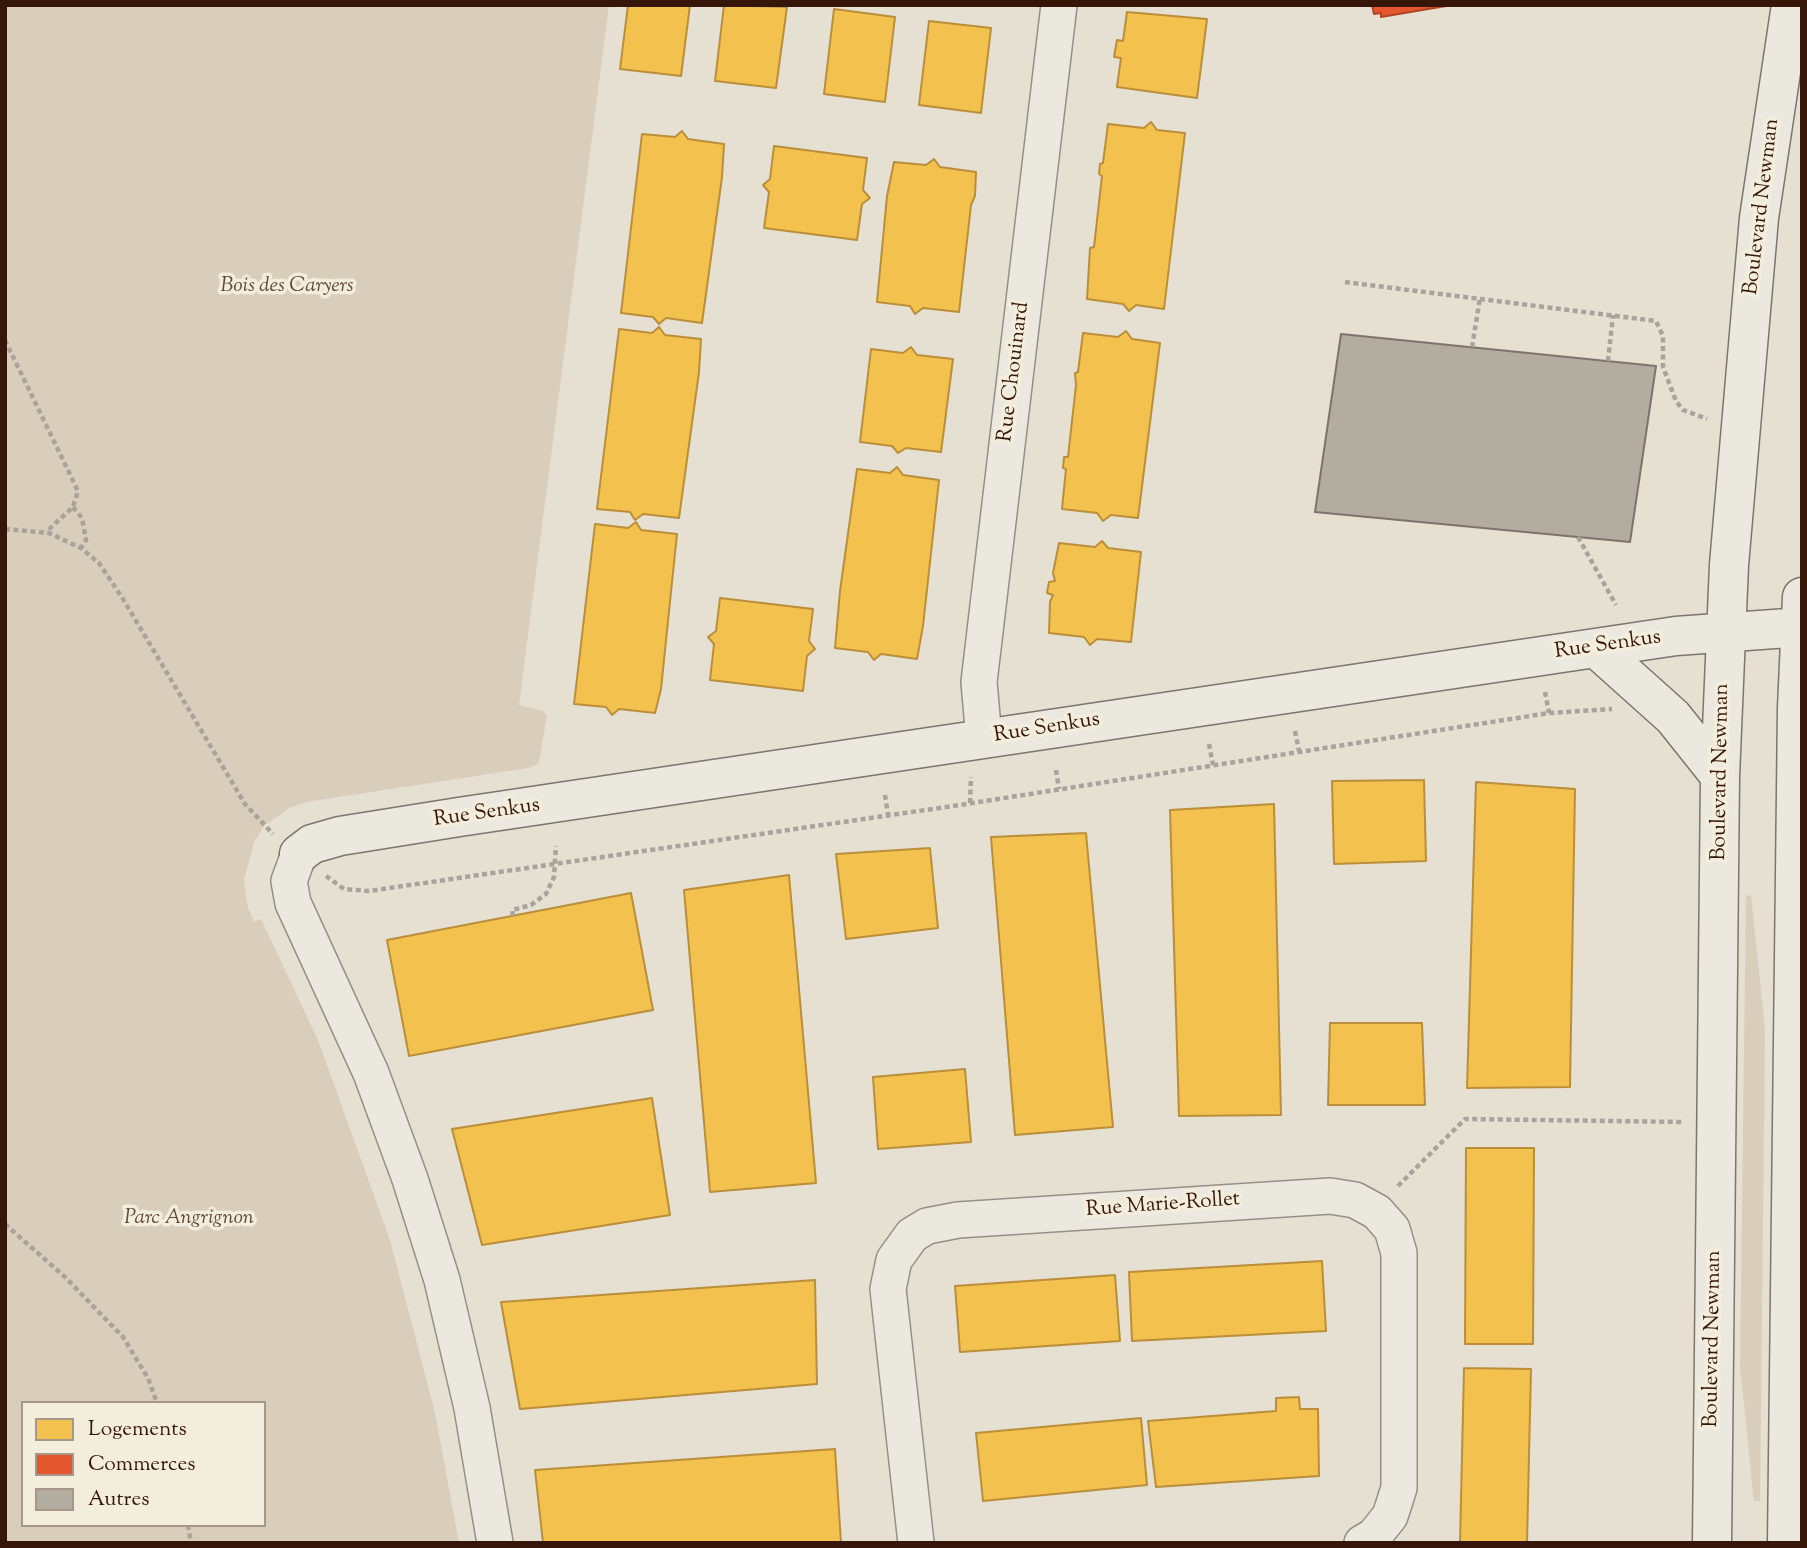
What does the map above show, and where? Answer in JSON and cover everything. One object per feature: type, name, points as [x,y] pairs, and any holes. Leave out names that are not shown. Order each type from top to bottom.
[{"type":"main road","name":"Boulevard Newman","points":[[1712,1543],[1720,776],[1732,509],[1759,218],[1791,5]]},
{"type":"main road","name":"Rue Senkus","points":[[299,854],[312,844],[340,835],[1596,648],[1727,631],[1801,617]]},
{"type":"main road","points":[[1787,1543],[1801,617]]},
{"type":"main road","points":[[1596,648],[1673,717],[1720,776]]},
{"type":"street","name":"Rue Chouinard","points":[[984,739],[979,682],[1059,5]]},
{"type":"street","points":[[299,854],[289,881],[293,902],[393,1129],[443,1280],[472,1408],[495,1543]]},
{"type":"street","name":"Rue Marie-Rollet","points":[[916,1543],[888,1289],[894,1260],[912,1235],[927,1226],[958,1220],[1329,1196],[1355,1200],[1377,1212],[1392,1229],[1399,1253],[1398,1488],[1390,1516],[1374,1536],[1362,1543]]},
{"type":"path","points":[[1345,282],[1656,321],[1664,336],[1663,367],[1676,401],[1683,410],[1708,419]]},
{"type":"path","points":[[1472,347],[1480,298]]},
{"type":"path","points":[[1608,361],[1613,314]]},
{"type":"path","points":[[5,340],[78,491],[73,507],[46,533]]},
{"type":"path","points":[[73,507],[82,518],[86,540],[81,548]]},
{"type":"path","points":[[5,529],[46,533],[81,548],[99,564],[123,599],[245,804],[268,830]]},
{"type":"path","points":[[1578,537],[1616,605]]},
{"type":"path","points":[[1545,692],[1549,713]]},
{"type":"path","points":[[341,888],[369,891],[970,803],[1549,713],[1597,708],[1620,710]]},
{"type":"path","points":[[1295,731],[1299,751]]},
{"type":"path","points":[[1209,744],[1213,765]]},
{"type":"path","points":[[1056,769],[1059,789]]},
{"type":"path","points":[[970,780],[970,803]]},
{"type":"path","points":[[885,795],[888,815]]},
{"type":"path","points":[[513,916],[512,910],[531,905],[546,894],[554,877],[556,846]]},
{"type":"path","points":[[1395,1189],[1465,1119],[1684,1122]]},
{"type":"path","points":[[5,1224],[65,1277],[122,1337],[148,1378],[156,1401]]},
{"type":"green space","name":"Bois des Caryers","points":[[5,5],[609,5],[519,705],[543,711],[547,715],[539,763],[528,768],[306,802],[289,808],[264,826],[254,842],[244,880],[248,908],[254,922],[261,919],[318,1040],[390,1240],[435,1413],[459,1543],[5,1543]]},
{"type":"green space","points":[[1751,895],[1765,1030],[1760,1501],[1754,1501],[1740,1367],[1746,896]]},
{"type":"building: Logements","points":[[628,5],[690,5],[681,76],[620,69]]},
{"type":"building: Logements","points":[[724,5],[787,7],[776,88],[715,81]]},
{"type":"building: Logements","points":[[834,9],[895,17],[885,102],[824,94]]},
{"type":"building: Logements","points":[[1127,12],[1207,19],[1197,98],[1117,87],[1121,58],[1114,57],[1117,40],[1123,41]]},
{"type":"building: Logements","points":[[929,21],[991,28],[981,113],[919,105]]},
{"type":"building: Logements","points":[[1151,122],[1157,130],[1185,133],[1164,309],[1136,305],[1129,311],[1123,304],[1087,299],[1090,248],[1094,247],[1102,176],[1099,174],[1100,164],[1103,163],[1108,124],[1144,128]]},
{"type":"building: Logements","points":[[682,131],[688,139],[724,144],[722,177],[702,323],[666,318],[659,324],[653,317],[621,313],[642,134],[675,137]]},
{"type":"building: Logements","points":[[774,146],[867,158],[863,190],[870,198],[862,204],[857,240],[764,228],[769,192],[763,185],[770,179]]},
{"type":"building: Logements","points":[[934,159],[940,167],[976,172],[975,196],[971,205],[959,312],[923,308],[915,314],[910,306],[877,302],[887,196],[894,162],[926,165]]},
{"type":"building: Logements","points":[[659,327],[665,335],[701,339],[699,372],[679,518],[643,514],[635,520],[630,512],[597,509],[619,329],[652,333]]},
{"type":"building: Logements","points":[[1126,331],[1132,339],[1160,343],[1138,518],[1111,515],[1103,521],[1097,513],[1062,509],[1066,469],[1063,468],[1064,457],[1068,457],[1075,373],[1078,372],[1083,333],[1118,337]]},
{"type":"building: Logements","points":[[911,347],[917,355],[953,359],[941,452],[906,448],[898,453],[892,446],[860,442],[871,349],[903,353]]},
{"type":"building: Logements","points":[[897,467],[903,475],[939,480],[923,626],[917,659],[881,654],[874,660],[868,652],[835,648],[840,591],[857,469],[890,473]]},
{"type":"building: Logements","points":[[636,522],[641,530],[677,534],[661,689],[655,713],[619,709],[612,715],[606,707],[574,704],[595,524],[628,528]]},
{"type":"building: Logements","points":[[1102,541],[1108,548],[1141,552],[1131,642],[1097,639],[1090,645],[1084,637],[1049,633],[1050,602],[1053,595],[1047,593],[1049,582],[1055,581],[1053,573],[1059,543],[1095,547]]},
{"type":"building: Logements","points":[[720,598],[813,609],[809,641],[815,649],[807,656],[803,691],[710,680],[714,644],[708,637],[716,631]]},
{"type":"building: Logements","points":[[1424,780],[1426,861],[1334,864],[1332,781]]},
{"type":"building: Logements","points":[[1476,782],[1575,789],[1570,1087],[1467,1088]]},
{"type":"building: Logements","points":[[1274,804],[1281,1115],[1179,1116],[1170,810]]},
{"type":"building: Logements","points":[[1086,833],[1113,1127],[1015,1135],[991,837]]},
{"type":"building: Logements","points":[[930,848],[938,928],[846,939],[836,854]]},
{"type":"building: Logements","points":[[789,875],[816,1183],[710,1192],[684,890]]},
{"type":"building: Logements","points":[[631,893],[653,1010],[409,1056],[387,940]]},
{"type":"building: Logements","points":[[1330,1023],[1422,1023],[1425,1105],[1328,1105]]},
{"type":"building: Logements","points":[[965,1069],[971,1142],[878,1149],[873,1077]]},
{"type":"building: Logements","points":[[652,1098],[670,1215],[482,1245],[452,1129]]},
{"type":"building: Logements","points":[[1466,1148],[1534,1148],[1533,1344],[1465,1344]]},
{"type":"building: Logements","points":[[1322,1261],[1326,1331],[1132,1341],[1129,1272]]},
{"type":"building: Logements","points":[[1115,1275],[1120,1341],[960,1352],[955,1286]]},
{"type":"building: Logements","points":[[815,1280],[817,1384],[520,1409],[501,1302]]},
{"type":"building: Logements","points":[[1464,1368],[1531,1369],[1527,1543],[1460,1543]]},
{"type":"building: Logements","points":[[1299,1397],[1300,1409],[1318,1409],[1319,1476],[1156,1487],[1148,1421],[1276,1411],[1276,1398]]},
{"type":"building: Logements","points":[[1141,1418],[1147,1485],[983,1501],[976,1433]]},
{"type":"building: Logements","points":[[835,1449],[841,1543],[543,1543],[535,1470]]},
{"type":"building: Commerces","points":[[1372,5],[1446,6],[1381,17],[1381,13],[1374,14]]},
{"type":"building: Autres","points":[[1341,334],[1656,366],[1630,542],[1315,512]]},
{"type":"park label","name":"Parc Angrignon","points":[[189,1219]]}]
